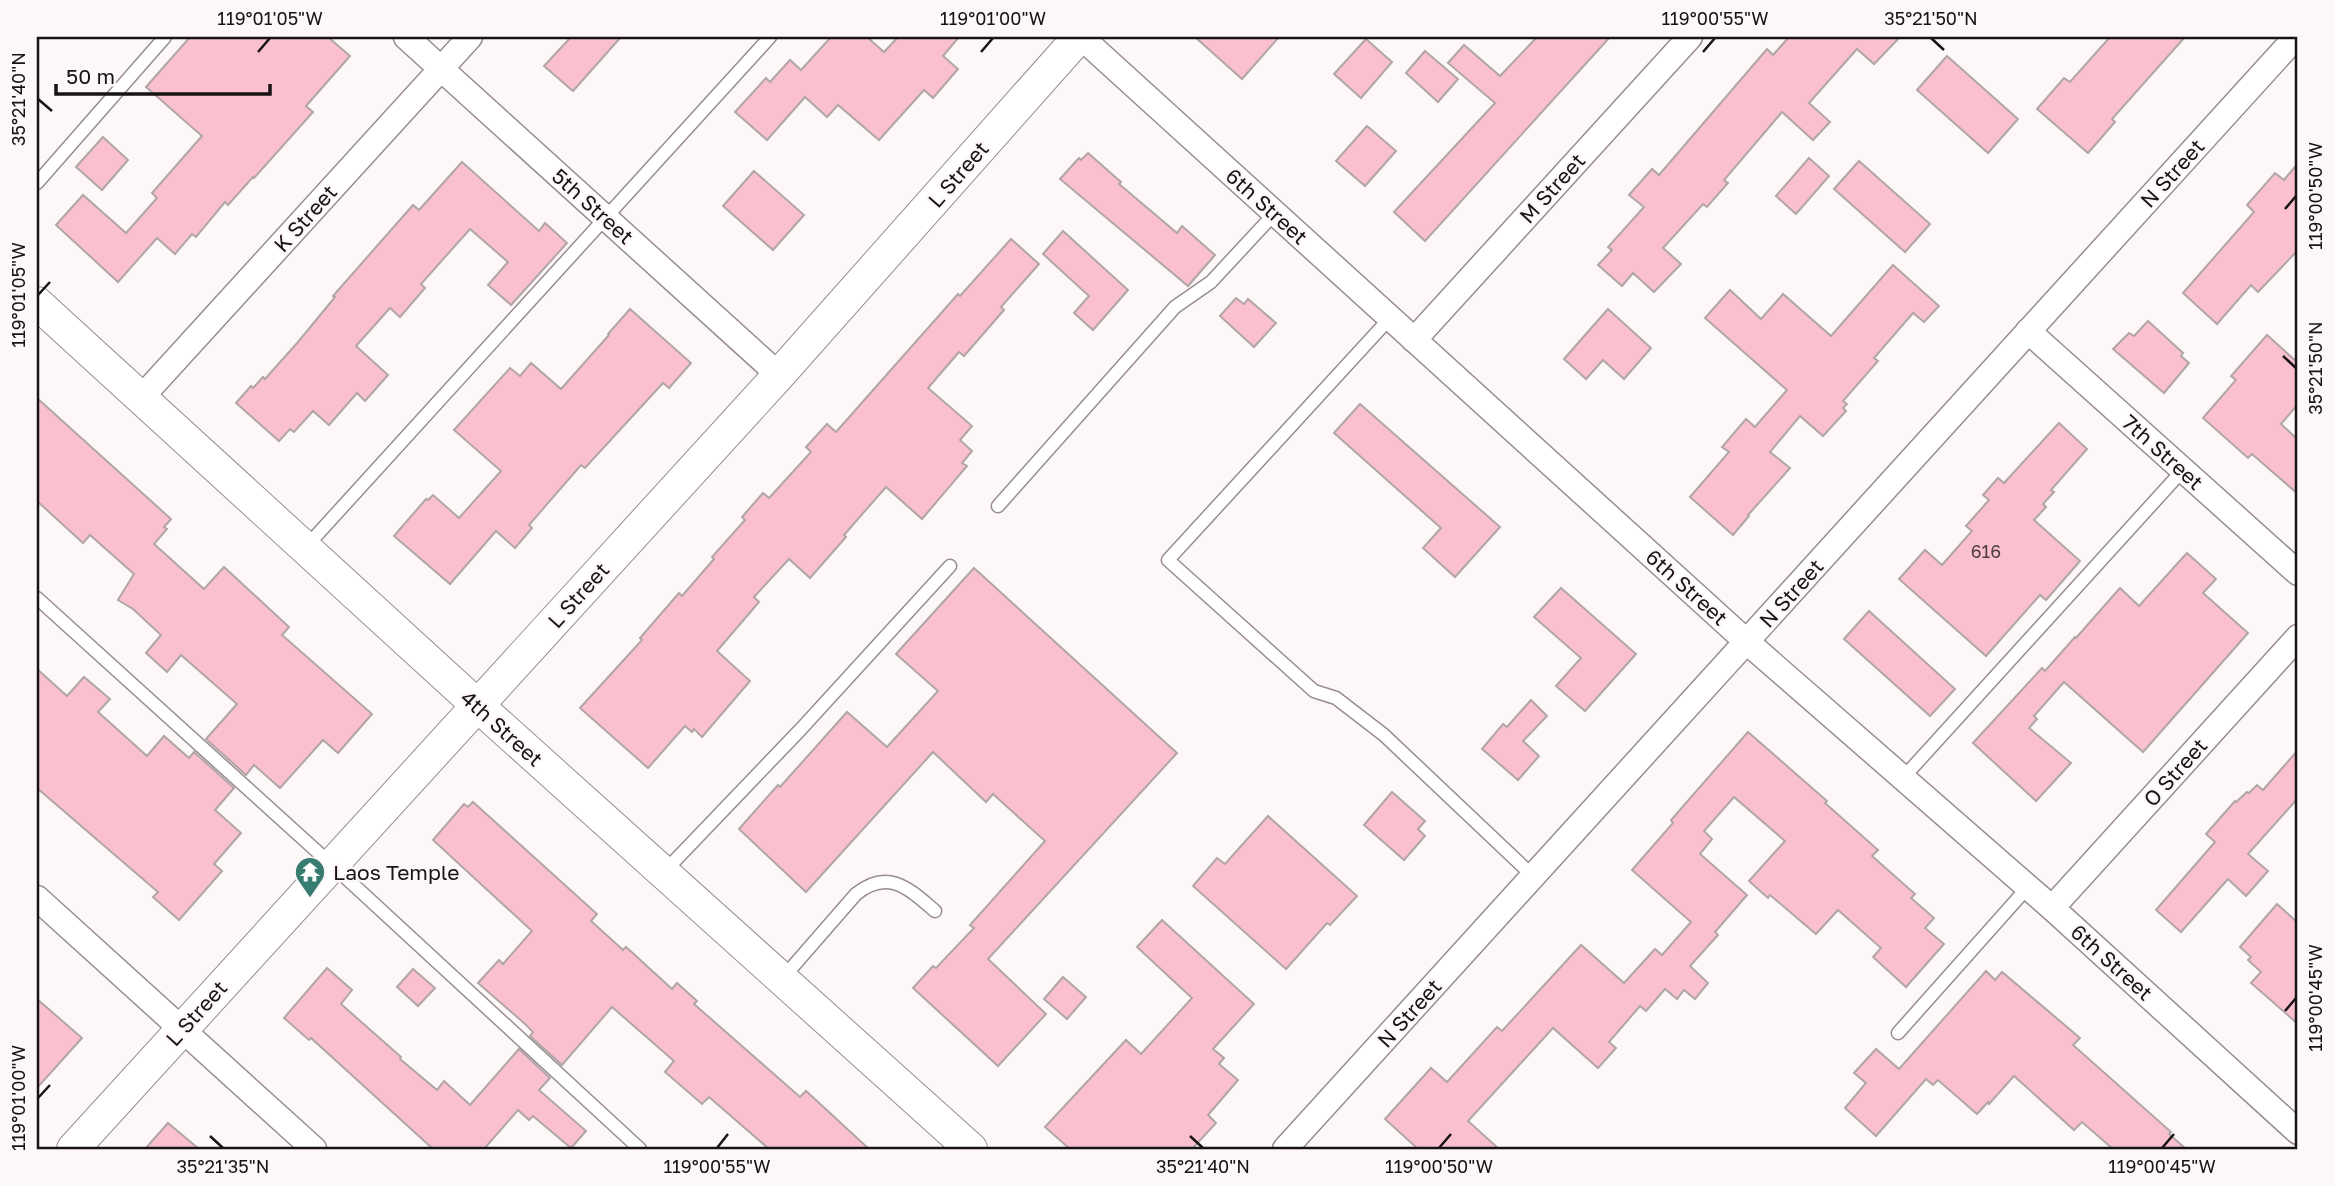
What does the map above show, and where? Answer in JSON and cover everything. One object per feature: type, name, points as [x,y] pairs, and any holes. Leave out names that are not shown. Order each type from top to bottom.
[{"type":"street","name":"5th Street","points":[[406,37],[779,376]]},
{"type":"street","name":"K Street","points":[[140,399],[470,37]]},
{"type":"street","name":"6th Street","points":[[1080,37],[1746,642],[2052,908],[2298,1132]]},
{"type":"street","name":"L Street","points":[[73,1149],[779,376],[1080,37]]},
{"type":"street","name":"M Street","points":[[1415,340],[1690,37]]},
{"type":"street","name":"N Street","points":[[1285,1149],[2296,37]]},
{"type":"street","name":"4th Street","points":[[37,303],[477,705],[971,1149]]},
{"type":"street","name":"7th Street","points":[[2028,331],[2298,573]]},
{"type":"street","name":"O Street","points":[[2052,908],[2298,636]]},
{"type":"street","points":[[37,898],[314,1149]]},
{"type":"lane","points":[[37,183],[165,37]]},
{"type":"lane","points":[[304,548],[770,37]]},
{"type":"lane","points":[[998,506],[1175,307],[1212,282],[1275,213]]},
{"type":"lane","points":[[1390,318],[1168,560],[1314,691],[1336,698],[1384,735],[1534,876]]},
{"type":"lane","points":[[1903,778],[2183,470]]},
{"type":"lane","points":[[664,873],[950,566]]},
{"type":"lane","points":[[37,598],[640,1149]]},
{"type":"lane","points":[[782,979],[856,894],[868,884],[891,882],[906,887],[935,911]]},
{"type":"lane","points":[[1898,1033],[2028,887]]},
{"type":"building","points":[[190,37],[328,37],[350,56],[306,106],[313,112],[228,205],[225,202],[196,237],[192,234],[175,254],[157,238],[118,282],[56,225],[83,195],[126,233],[157,198],[152,193],[202,136],[146,87]]},
{"type":"building","points":[[571,37],[621,37],[573,91],[544,66]]},
{"type":"building","points":[[831,37],[867,37],[884,52],[898,37],[959,37],[943,56],[958,69],[933,98],[924,90],[879,140],[838,105],[827,117],[805,97],[767,140],[735,112],[766,78],[770,82],[790,60],[801,70]]},
{"type":"building","points":[[1195,37],[1279,37],[1242,79]]},
{"type":"building","points":[[1537,37],[1610,37],[1425,241],[1394,212],[1495,103],[1448,63],[1464,45],[1500,76]]},
{"type":"building","points":[[1789,37],[1900,37],[1874,64],[1857,49],[1809,103],[1830,122],[1813,140],[1782,112],[1724,180],[1728,183],[1707,207],[1703,204],[1663,248],[1681,264],[1654,292],[1633,273],[1622,286],[1598,265],[1612,250],[1608,247],[1644,207],[1629,195],[1652,169],[1659,175],[1767,49],[1773,55]]},
{"type":"building","points":[[2110,37],[2185,37],[2112,119],[2115,122],[2088,153],[2037,109],[2064,78],[2070,82]]},
{"type":"building","points":[[1366,39],[1392,62],[1361,98],[1334,74]]},
{"type":"building","points":[[1425,51],[1458,79],[1438,102],[1406,73]]},
{"type":"building","points":[[1947,56],[2018,119],[1988,153],[1917,90]]},
{"type":"building","points":[[1367,126],[1396,151],[1365,186],[1336,161]]},
{"type":"building","points":[[103,137],[128,160],[102,190],[76,167]]},
{"type":"building","points":[[1088,153],[1121,182],[1119,184],[1177,233],[1182,226],[1215,255],[1188,286],[1060,179],[1079,158],[1081,160]]},
{"type":"building","points":[[1809,158],[1829,176],[1796,214],[1776,196]]},
{"type":"building","points":[[1859,161],[1930,224],[1905,252],[1834,189]]},
{"type":"building","points":[[462,162],[539,231],[545,223],[567,243],[511,305],[488,285],[508,262],[470,229],[421,284],[425,288],[400,317],[390,308],[356,346],[388,375],[365,401],[357,393],[329,425],[313,411],[294,432],[290,429],[279,441],[236,403],[251,386],[253,388],[263,377],[265,379],[413,205],[419,210]]},
{"type":"building","points":[[2298,163],[2298,250],[2258,292],[2251,285],[2217,324],[2183,293],[2254,212],[2247,205],[2275,173],[2284,180]]},
{"type":"building","points":[[754,171],[804,215],[773,250],[723,206]]},
{"type":"building","points":[[1063,231],[1128,290],[1093,330],[1074,313],[1089,296],[1043,254]]},
{"type":"building","points":[[1011,239],[1039,264],[1001,307],[1004,310],[964,356],[959,352],[928,388],[972,426],[960,440],[972,451],[962,463],[967,466],[922,519],[886,487],[810,578],[789,559],[754,597],[759,602],[717,651],[750,681],[702,737],[694,729],[692,732],[685,726],[648,768],[580,708],[642,640],[640,638],[679,593],[682,596],[714,559],[712,557],[745,520],[742,517],[763,493],[769,498],[811,452],[806,447],[827,424],[836,432],[958,294],[960,296]]},
{"type":"building","points":[[1893,265],[1939,306],[1924,322],[1913,313],[1874,358],[1878,361],[1843,401],[1847,404],[1843,408],[1846,411],[1823,436],[1800,416],[1770,452],[1790,468],[1733,535],[1690,497],[1729,452],[1722,447],[1746,419],[1755,427],[1787,390],[1705,318],[1730,290],[1761,319],[1783,294],[1831,336]]},
{"type":"building","points":[[1236,298],[1244,304],[1248,299],[1276,323],[1254,347],[1220,316]]},
{"type":"building","points":[[630,309],[691,363],[669,388],[663,383],[585,468],[581,465],[529,525],[532,528],[515,548],[496,531],[450,584],[394,536],[426,499],[433,495],[459,518],[501,471],[454,430],[510,368],[520,376],[531,363],[561,389]]},
{"type":"building","points":[[1608,309],[1651,348],[1624,379],[1603,360],[1586,379],[1564,359]]},
{"type":"building","points":[[2148,321],[2183,353],[2181,356],[2189,363],[2164,393],[2113,349],[2129,333],[2134,336]]},
{"type":"building","points":[[2267,335],[2298,363],[2298,404],[2281,424],[2298,440],[2298,494],[2252,454],[2248,458],[2203,418],[2236,380],[2231,376]]},
{"type":"building","points":[[37,398],[171,519],[164,527],[167,529],[154,544],[204,589],[224,567],[289,627],[282,635],[372,714],[338,753],[323,740],[280,788],[254,765],[246,775],[206,739],[237,704],[181,655],[167,672],[146,653],[161,635],[133,609],[118,600],[134,574],[90,535],[83,543],[37,501]]},
{"type":"building","points":[[1360,404],[1500,527],[1455,577],[1423,548],[1441,528],[1334,433]]},
{"type":"building","points":[[2059,423],[2087,449],[2051,490],[2054,492],[2043,504],[2046,507],[2034,520],[2080,561],[2046,600],[2040,595],[1986,656],[1899,579],[1925,550],[1942,565],[1972,531],[1966,526],[1989,500],[1983,495],[1998,478],[2004,483]]},
{"type":"building","points":[[2187,553],[2216,579],[2203,593],[2248,633],[2143,752],[2064,682],[2034,716],[2037,719],[2029,728],[2071,763],[2036,801],[1973,743],[2042,668],[2045,671],[2120,588],[2139,606]]},
{"type":"building","points":[[974,568],[1177,753],[988,959],[1046,1014],[998,1066],[913,988],[974,928],[970,925],[1045,841],[993,794],[986,802],[933,752],[806,892],[739,829],[847,712],[887,747],[938,691],[896,654]]},
{"type":"building","points":[[1561,588],[1636,654],[1585,711],[1556,686],[1581,658],[1534,617]]},
{"type":"building","points":[[1869,611],[1955,689],[1930,716],[1844,639]]},
{"type":"building","points":[[37,669],[67,696],[84,677],[110,699],[98,712],[147,756],[164,736],[189,758],[194,752],[234,788],[215,810],[241,833],[214,864],[222,871],[179,920],[153,897],[158,892],[37,788]]},
{"type":"building","points":[[1531,700],[1547,716],[1523,741],[1539,756],[1518,780],[1482,749],[1503,724],[1507,727]]},
{"type":"building","points":[[1748,732],[1878,850],[1872,856],[1915,894],[1911,898],[1934,918],[1925,928],[1944,944],[1906,987],[1873,957],[1881,948],[1838,910],[1816,934],[1749,881],[1785,841],[1734,797],[1704,831],[1712,839],[1700,854],[1747,895],[1715,932],[1718,935],[1690,966],[1708,983],[1695,999],[1684,990],[1677,999],[1665,989],[1646,1011],[1640,1006],[1609,1042],[1616,1048],[1598,1068],[1553,1028],[1468,1121],[1499,1149],[1418,1149],[1385,1119],[1431,1068],[1447,1082],[1497,1027],[1502,1031],[1581,945],[1624,983],[1655,949],[1662,955],[1691,922],[1632,870],[1673,823],[1671,820]]},
{"type":"building","points":[[2298,750],[2298,798],[2248,854],[2268,871],[2246,896],[2228,879],[2181,932],[2156,910],[2215,842],[2206,834],[2235,801],[2257,785],[2263,790]]},
{"type":"building","points":[[1392,792],[1425,821],[1418,829],[1425,836],[1404,860],[1364,825]]},
{"type":"building","points":[[473,802],[597,914],[591,921],[623,950],[626,947],[672,989],[677,983],[697,1001],[694,1004],[800,1097],[806,1091],[869,1149],[769,1149],[709,1097],[702,1104],[665,1072],[674,1061],[612,1007],[562,1065],[530,1036],[533,1032],[524,1023],[478,983],[499,960],[503,964],[532,931],[433,840],[464,804],[468,807]]},
{"type":"building","points":[[1268,816],[1357,896],[1330,925],[1327,923],[1286,969],[1193,886],[1217,858],[1225,864]]},
{"type":"building","points":[[2277,904],[2298,923],[2298,1024],[2251,983],[2261,972],[2248,960],[2251,957],[2240,947]]},
{"type":"building","points":[[1162,920],[1254,1004],[1213,1049],[1224,1058],[1219,1064],[1238,1080],[1208,1115],[1216,1123],[1192,1149],[1070,1149],[1045,1127],[1126,1040],[1141,1054],[1192,998],[1137,947]]},
{"type":"building","points":[[327,968],[352,990],[341,1004],[437,1090],[444,1081],[470,1105],[519,1049],[550,1078],[539,1090],[586,1131],[571,1148],[533,1116],[529,1120],[518,1110],[484,1149],[433,1149],[311,1038],[309,1040],[284,1018]]},
{"type":"building","points":[[413,969],[435,988],[418,1006],[397,987]]},
{"type":"building","points":[[1986,971],[1995,980],[2002,972],[2080,1038],[2073,1045],[2171,1132],[2169,1134],[2186,1149],[2113,1149],[2082,1122],[2074,1130],[2014,1076],[1977,1114],[1938,1080],[1933,1085],[1926,1079],[1876,1136],[1845,1108],[1866,1083],[1854,1073],[1876,1049],[1899,1069]]},
{"type":"building","points":[[1063,977],[1086,997],[1067,1019],[1044,999]]},
{"type":"building","points":[[37,999],[82,1038],[37,1088]]},
{"type":"building","points":[[168,1123],[199,1149],[145,1149]]},
{"type":"place","name":"Laos Temple","points":[[310,899]]}]
